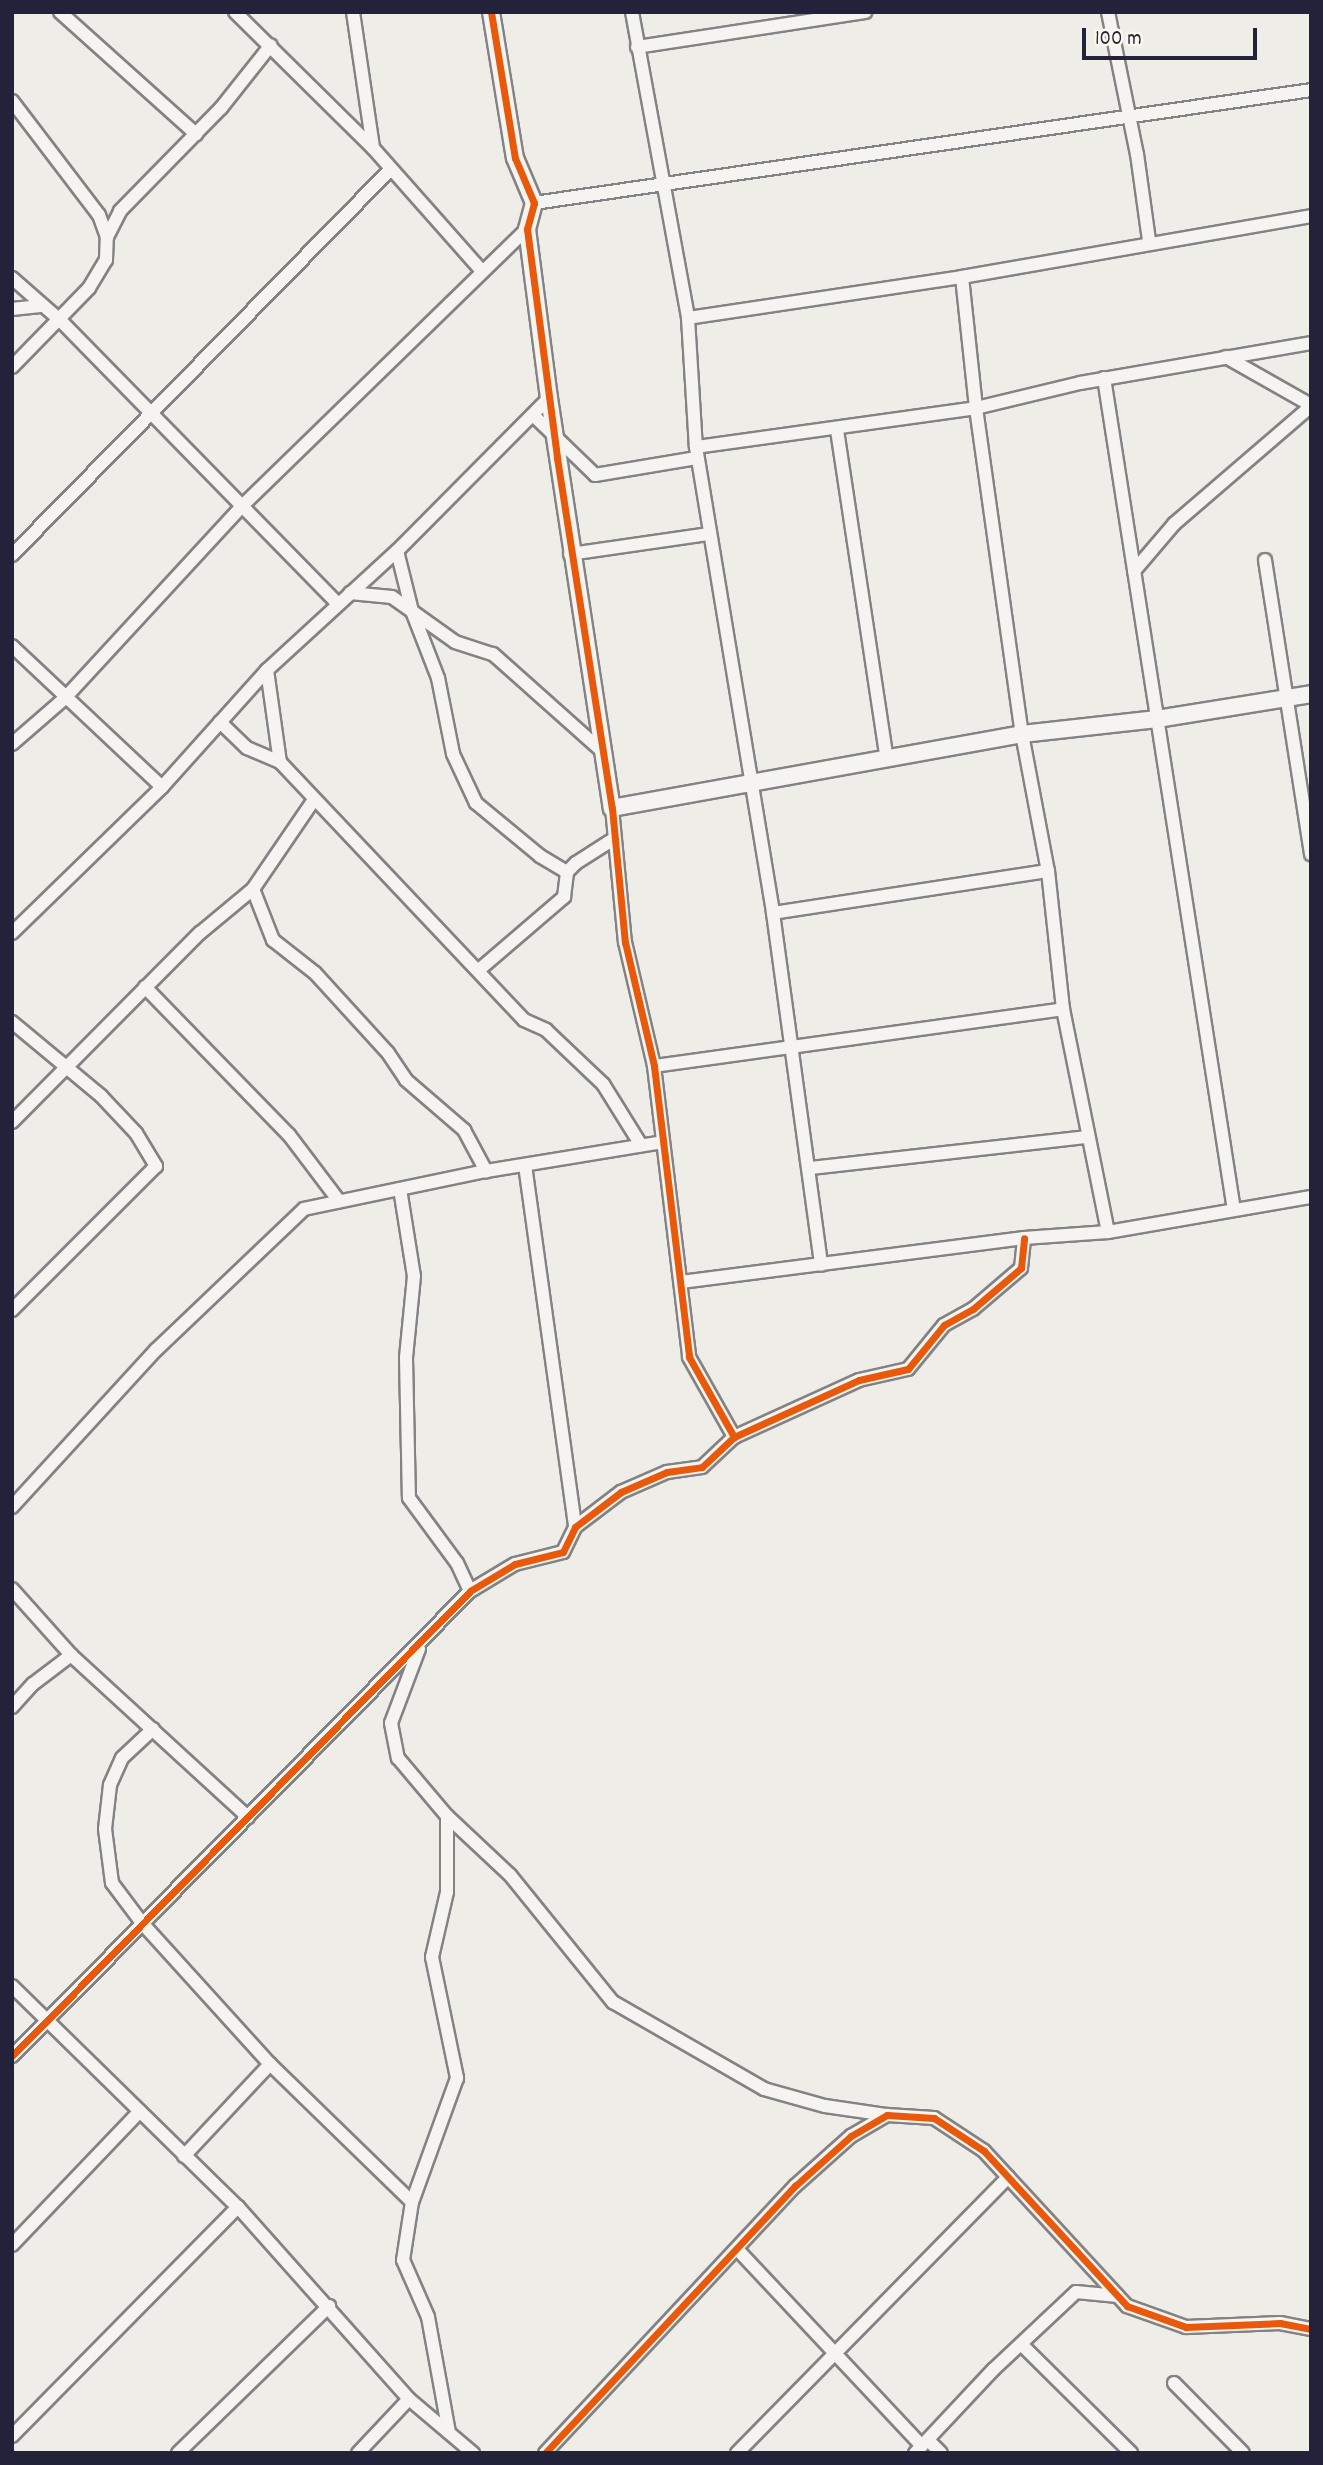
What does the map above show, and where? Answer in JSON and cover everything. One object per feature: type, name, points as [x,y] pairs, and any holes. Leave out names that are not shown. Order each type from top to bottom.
[{"type":"street","points":[[60,12],[195,134]]},
{"type":"street","points":[[235,12],[373,148],[481,270]]},
{"type":"street","points":[[353,12],[373,148]]},
{"type":"street","points":[[491,12],[515,158],[534,203],[527,229],[554,437],[570,554],[612,808],[612,840],[625,942],[654,1066],[689,1357],[734,1437]]},
{"type":"street","points":[[632,12],[666,181],[688,318],[696,452],[773,912],[794,1050],[821,1265]]},
{"type":"street","points":[[638,47],[865,12]]},
{"type":"street","points":[[1108,12],[1127,114],[1138,154],[1149,241]]},
{"type":"street","points":[[107,237],[120,211],[249,76],[271,45]]},
{"type":"street","points":[[534,203],[666,181],[1311,90]]},
{"type":"street","points":[[12,101],[99,215],[107,237],[106,260],[89,288],[12,367]]},
{"type":"street","points":[[12,555],[149,412],[390,170]]},
{"type":"street","points":[[688,318],[962,277],[1149,241],[1311,216]]},
{"type":"street","points":[[12,744],[65,699],[243,505],[481,270],[527,229]]},
{"type":"street","points":[[962,277],[975,408],[1021,734],[1048,871],[1063,1009],[1086,1137],[1108,1232]]},
{"type":"street","points":[[12,278],[60,320],[337,603]]},
{"type":"street","points":[[12,309],[43,306]]},
{"type":"street","points":[[534,416],[595,475],[696,452],[975,408],[1104,378],[1311,343]]},
{"type":"street","points":[[1134,570],[1174,524],[1311,406],[1226,357]]},
{"type":"street","points":[[1104,378],[1234,1210]]},
{"type":"street","points":[[12,933],[162,788],[267,670],[337,603],[397,551],[549,398]]},
{"type":"street","points":[[837,430],[887,759]]},
{"type":"street","points":[[570,554],[709,534]]},
{"type":"street","points":[[397,551],[412,611],[438,678],[453,754],[475,803],[540,856],[568,872]]},
{"type":"street","points":[[1265,560],[1311,854]]},
{"type":"street","points":[[350,593],[392,597],[455,642],[493,654],[602,751]]},
{"type":"street","points":[[12,646],[162,788]]},
{"type":"street","points":[[267,670],[280,762]]},
{"type":"street","points":[[612,808],[1021,734],[1157,719],[1311,694]]},
{"type":"street","points":[[220,722],[247,748],[280,762],[313,801],[349,831],[480,969],[524,1020],[546,1030],[603,1084],[641,1144]]},
{"type":"street","points":[[12,1122],[145,987],[253,889],[313,801]]},
{"type":"street","points":[[480,969],[564,897],[568,872],[612,840]]},
{"type":"street","points":[[773,912],[1048,871]]},
{"type":"street","points":[[253,889],[273,940],[315,973],[388,1053],[406,1080],[464,1130],[486,1171]]},
{"type":"street","points":[[145,987],[289,1135],[339,1201]]},
{"type":"street","points":[[654,1066],[794,1050],[1063,1009]]},
{"type":"street","points":[[12,1022],[136,1133],[156,1166],[12,1310]]},
{"type":"street","points":[[810,1168],[1086,1137]]},
{"type":"street","points":[[12,1507],[156,1350],[303,1209],[486,1171],[663,1142]]},
{"type":"street","points":[[525,1165],[575,1527]]},
{"type":"street","points":[[400,1189],[414,1276],[406,1358],[409,1498],[457,1563],[470,1591]]},
{"type":"street","points":[[681,1282],[1024,1238],[1108,1232],[1311,1197]]},
{"type":"street","points":[[12,2056],[470,1591],[515,1564],[563,1552],[575,1527],[621,1492],[667,1472],[702,1467],[734,1437],[859,1380],[908,1369],[944,1325],[973,1309],[1021,1268],[1024,1238]]},
{"type":"street","points":[[12,1589],[71,1655],[247,1818]]},
{"type":"street","points":[[430,1632],[410,1662],[391,1723],[398,1758],[447,1815],[510,1875],[613,2002],[642,2022],[764,2089],[825,2106],[887,2115],[934,2118],[984,2151],[1127,2306],[1186,2327],[1280,2323],[1311,2316]]},
{"type":"street","points":[[12,1707],[33,1684],[71,1655]]},
{"type":"street","points":[[153,1729],[122,1758],[110,1785],[105,1829],[112,1883],[142,1923],[270,2064],[412,2203]]},
{"type":"street","points":[[447,1815],[447,1892],[432,1956],[457,2078],[412,2203],[403,2260],[428,2317],[449,2432]]},
{"type":"street","points":[[12,1986],[238,2207],[329,2306],[409,2399],[473,2453]]},
{"type":"street","points":[[184,2156],[270,2064]]},
{"type":"street","points":[[12,2245],[140,2111]]},
{"type":"street","points":[[545,2453],[795,2186],[850,2136],[887,2115]]},
{"type":"street","points":[[737,2453],[1009,2177]]},
{"type":"street","points":[[12,2436],[238,2207]]},
{"type":"street","points":[[737,2249],[836,2350],[922,2446],[941,2453]]},
{"type":"street","points":[[922,2446],[1021,2344],[1076,2292],[1118,2297]]},
{"type":"street","points":[[178,2453],[329,2306]]},
{"type":"street","points":[[1280,2323],[1311,2329]]},
{"type":"street","points":[[1021,2344],[1131,2453]]},
{"type":"street","points":[[1174,2383],[1243,2453]]},
{"type":"street","points":[[358,2453],[409,2399]]},
{"type":"cycle path","points":[[491,12],[515,158],[534,203],[527,229],[557,458],[612,808],[625,942],[654,1066],[689,1357],[734,1437]]},
{"type":"cycle path","points":[[12,2056],[470,1591],[515,1564],[563,1552],[575,1527],[621,1492],[667,1472],[702,1467],[734,1437],[859,1380],[908,1369],[944,1325],[973,1309],[1021,1268],[1024,1238]]},
{"type":"cycle path","points":[[545,2453],[795,2186],[851,2136],[887,2115],[934,2118],[984,2151],[1127,2306],[1186,2327],[1280,2323],[1311,2329]]}]
